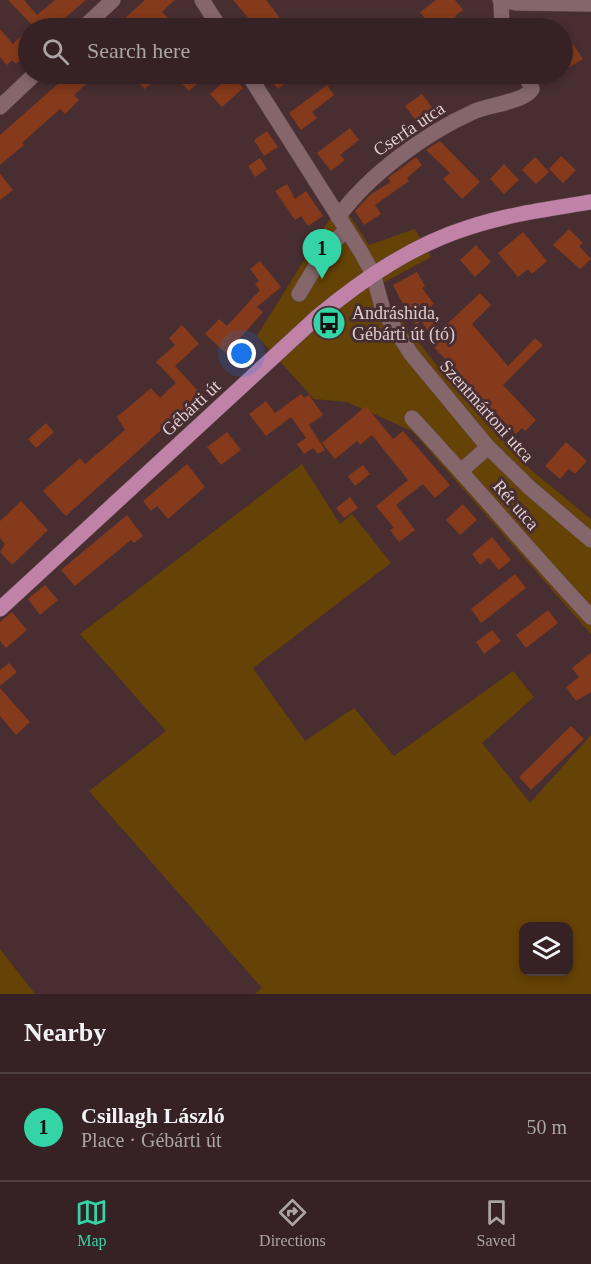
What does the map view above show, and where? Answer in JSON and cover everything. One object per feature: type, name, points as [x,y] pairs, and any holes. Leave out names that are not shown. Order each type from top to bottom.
[{"type":"main road","name":"Gébárti út","points":[[0,609],[317,317],[373,274],[424,245],[468,227],[503,218],[591,202]]},
{"type":"street","points":[[93,18],[113,0]]},
{"type":"street","points":[[202,0],[214,18]]},
{"type":"street","points":[[501,18],[500,0],[591,4]]},
{"type":"street","points":[[0,107],[24,84]]},
{"type":"street","name":"Szentmártoni utca","points":[[254,84],[373,274],[383,310],[401,341],[488,447],[591,540]]},
{"type":"street","name":"Cserfa utca","points":[[342,223],[373,177],[417,146],[476,110],[526,97],[532,89],[530,84]]},
{"type":"street","points":[[299,294],[342,223]]},
{"type":"street","name":"Rét utca","points":[[412,418],[461,471],[507,527],[591,617]]},
{"type":"street","points":[[461,471],[488,447]]},
{"type":"shaded area","points":[[342,204],[369,245],[415,229],[431,257],[383,283],[386,300],[448,380],[531,470],[591,519],[591,634],[412,431],[347,402],[314,399],[257,336],[327,223]]},
{"type":"shaded area","points":[[302,464],[340,524],[352,514],[391,563],[253,668],[305,741],[354,708],[394,756],[513,671],[534,697],[482,743],[530,803],[591,735],[591,994],[255,994],[262,988],[89,791],[166,731],[80,634]]},
{"type":"shaded area","points":[[0,949],[35,994],[0,994]]},
{"type":"building","points":[[8,0],[24,0],[37,15],[55,0],[86,0],[65,18],[25,18]]},
{"type":"building","points":[[145,0],[175,0],[162,12],[168,18],[125,18]]},
{"type":"building","points":[[233,0],[266,0],[280,18],[248,18]]},
{"type":"building","points":[[436,0],[455,0],[463,10],[455,16],[456,18],[424,18],[420,12]]},
{"type":"building","points":[[0,29],[13,44],[18,39],[18,62],[16,64],[12,60],[7,65],[0,57]]},
{"type":"building","points":[[573,44],[583,59],[573,65]]},
{"type":"building","points":[[58,84],[86,84],[74,95],[79,100],[65,114],[60,109],[0,165],[0,135]]},
{"type":"building","points":[[140,84],[150,84],[145,89]]},
{"type":"building","points":[[182,84],[197,84],[189,91]]},
{"type":"building","points":[[221,84],[239,84],[243,88],[222,107],[210,94]]},
{"type":"building","points":[[274,84],[285,84],[278,89]]},
{"type":"building","points":[[327,85],[334,95],[312,112],[317,118],[301,130],[289,113]]},
{"type":"building","points":[[422,94],[437,114],[420,126],[405,106]]},
{"type":"building","points":[[350,128],[359,140],[340,155],[345,160],[331,171],[317,153]]},
{"type":"building","points":[[267,131],[278,147],[264,156],[254,140]]},
{"type":"building","points":[[440,141],[480,182],[462,199],[443,179],[450,173],[426,150]]},
{"type":"building","points":[[561,156],[576,170],[563,183],[549,169]]},
{"type":"building","points":[[416,157],[422,165],[407,178],[409,181],[375,205],[381,214],[364,225],[355,211],[371,194],[391,182],[388,178]]},
{"type":"building","points":[[535,157],[549,172],[536,184],[522,170]]},
{"type":"building","points":[[260,158],[267,169],[255,177],[248,166]]},
{"type":"building","points":[[504,164],[519,180],[504,194],[490,179]]},
{"type":"building","points":[[0,174],[13,190],[0,200]]},
{"type":"building","points":[[287,184],[295,199],[306,191],[323,216],[308,226],[301,216],[295,220],[275,191]]},
{"type":"building","points":[[569,229],[583,243],[579,246],[591,259],[580,269],[553,245]]},
{"type":"building","points":[[523,232],[547,261],[532,274],[528,269],[518,277],[498,253]]},
{"type":"building","points":[[476,245],[491,262],[475,277],[460,260]]},
{"type":"building","points":[[260,261],[281,287],[257,307],[263,312],[240,338],[244,342],[230,357],[205,334],[219,319],[227,326],[260,290],[255,284],[259,281],[250,269]]},
{"type":"building","points":[[417,272],[425,286],[422,288],[434,304],[426,309],[441,330],[480,293],[491,305],[472,324],[508,366],[535,338],[543,345],[503,385],[536,420],[525,431],[522,428],[516,434],[429,342],[433,338],[421,321],[416,325],[407,312],[393,285]]},
{"type":"building","points":[[182,325],[199,344],[175,366],[201,394],[66,516],[43,491],[80,458],[85,464],[125,430],[117,417],[151,388],[160,398],[176,383],[156,362],[175,345],[169,338]]},
{"type":"building","points":[[301,394],[304,398],[309,395],[323,415],[309,425],[325,450],[318,454],[313,448],[304,454],[297,444],[306,438],[291,417],[266,436],[249,414],[266,401],[275,413]]},
{"type":"building","points":[[366,406],[393,439],[403,431],[450,485],[435,498],[423,484],[396,505],[415,530],[399,542],[390,530],[394,528],[376,506],[408,480],[372,435],[360,445],[357,441],[335,459],[322,443]]},
{"type":"building","points":[[46,423],[54,432],[36,448],[28,439]]},
{"type":"building","points":[[227,432],[241,450],[221,465],[207,447]]},
{"type":"building","points":[[566,442],[587,461],[575,474],[569,469],[560,479],[545,466]]},
{"type":"building","points":[[187,464],[205,487],[168,519],[157,506],[151,511],[143,501]]},
{"type":"building","points":[[363,465],[370,474],[355,486],[348,476]]},
{"type":"building","points":[[350,497],[358,508],[344,518],[336,508]]},
{"type":"building","points":[[21,501],[48,530],[12,565],[0,552],[5,544],[0,538],[0,521]]},
{"type":"building","points":[[463,504],[477,520],[460,535],[446,520]]},
{"type":"building","points":[[127,515],[143,536],[134,543],[131,540],[75,586],[61,570]]},
{"type":"building","points":[[492,537],[511,560],[499,570],[489,558],[480,565],[472,554]]},
{"type":"building","points":[[515,574],[526,588],[481,623],[471,609]]},
{"type":"building","points":[[45,585],[58,600],[40,615],[28,599]]},
{"type":"building","points":[[548,610],[558,623],[526,648],[516,635]]},
{"type":"building","points":[[12,612],[27,630],[6,648],[0,641],[0,622]]},
{"type":"building","points":[[492,630],[501,641],[484,654],[476,642]]},
{"type":"building","points":[[591,653],[591,692],[576,701],[566,687],[579,677],[572,668]]},
{"type":"building","points":[[9,663],[17,672],[0,686],[0,670]]},
{"type":"building","points":[[0,688],[30,722],[16,735],[0,716]]},
{"type":"building","points":[[571,726],[584,739],[531,790],[519,777]]},
{"type":"place","name":"Csillagh László","points":[[322,279]]},
{"type":"place","name":"Andráshida, Gébárti út (tó)","points":[[329,323]]}]
